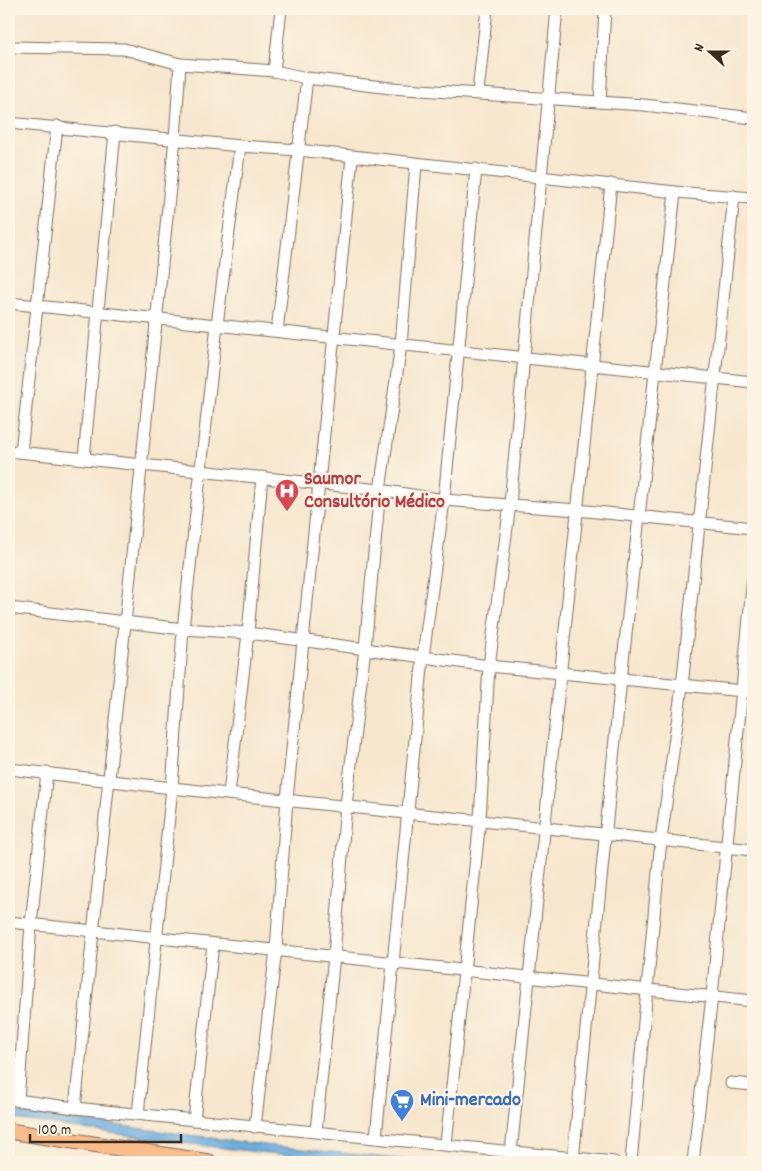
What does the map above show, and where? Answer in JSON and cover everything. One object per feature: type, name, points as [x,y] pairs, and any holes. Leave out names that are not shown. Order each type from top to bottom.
[{"type":"main road","points":[[9,1132],[209,1162]]},
{"type":"street","points":[[274,71],[281,9]]},
{"type":"street","points":[[478,92],[486,9]]},
{"type":"street","points":[[446,1144],[480,819],[490,666],[510,504],[522,358],[557,9]]},
{"type":"street","points":[[600,102],[605,9]]},
{"type":"street","points":[[9,47],[124,50],[180,64],[274,71],[307,78],[391,88],[478,92],[548,99],[644,105],[753,118]]},
{"type":"street","points":[[75,1108],[176,139],[180,64]]},
{"type":"street","points":[[277,331],[307,78]]},
{"type":"street","points":[[9,123],[58,126],[240,146],[298,150],[675,192],[753,198]]},
{"type":"street","points":[[21,452],[58,126]]},
{"type":"street","points":[[84,458],[115,132]]},
{"type":"street","points":[[138,1114],[172,788],[183,630],[217,325],[240,146]]},
{"type":"street","points":[[255,1127],[276,949],[287,799],[352,157]]},
{"type":"street","points":[[316,1131],[334,956],[346,805],[365,648],[380,490],[401,345],[416,164]]},
{"type":"street","points":[[376,1137],[423,657],[444,500],[460,350],[476,169]]},
{"type":"street","points":[[511,1152],[527,978],[611,184]]},
{"type":"street","points":[[576,1160],[589,985],[638,517],[657,372],[675,192]]},
{"type":"street","points":[[631,1162],[661,840],[682,686],[734,196]]},
{"type":"street","points":[[9,303],[753,382]]},
{"type":"street","points":[[9,451],[319,483],[444,500],[577,510],[753,528]]},
{"type":"street","points":[[229,794],[248,633],[262,477]]},
{"type":"street","points":[[693,1162],[727,847],[748,691],[753,577]]},
{"type":"street","points":[[9,608],[183,630],[248,633],[490,666],[748,691]]},
{"type":"street","points":[[9,769],[753,850]]},
{"type":"street","points":[[13,1100],[47,772]]},
{"type":"street","points":[[9,922],[753,1001]]},
{"type":"street","points":[[194,1120],[213,944]]},
{"type":"street","points":[[731,1083],[753,1085]]},
{"type":"street","points":[[9,1090],[13,1100]]},
{"type":"street","points":[[13,1100],[255,1127],[316,1131],[576,1160],[614,1162]]},
{"type":"water","points":[[9,1111],[265,1145],[428,1162],[377,1161],[275,1154],[173,1142],[9,1118]]},
{"type":"place","name":"Saumor Consultório Médico","points":[[287,512]]},
{"type":"place","name":"Mini-mercado","points":[[402,1122]]}]
